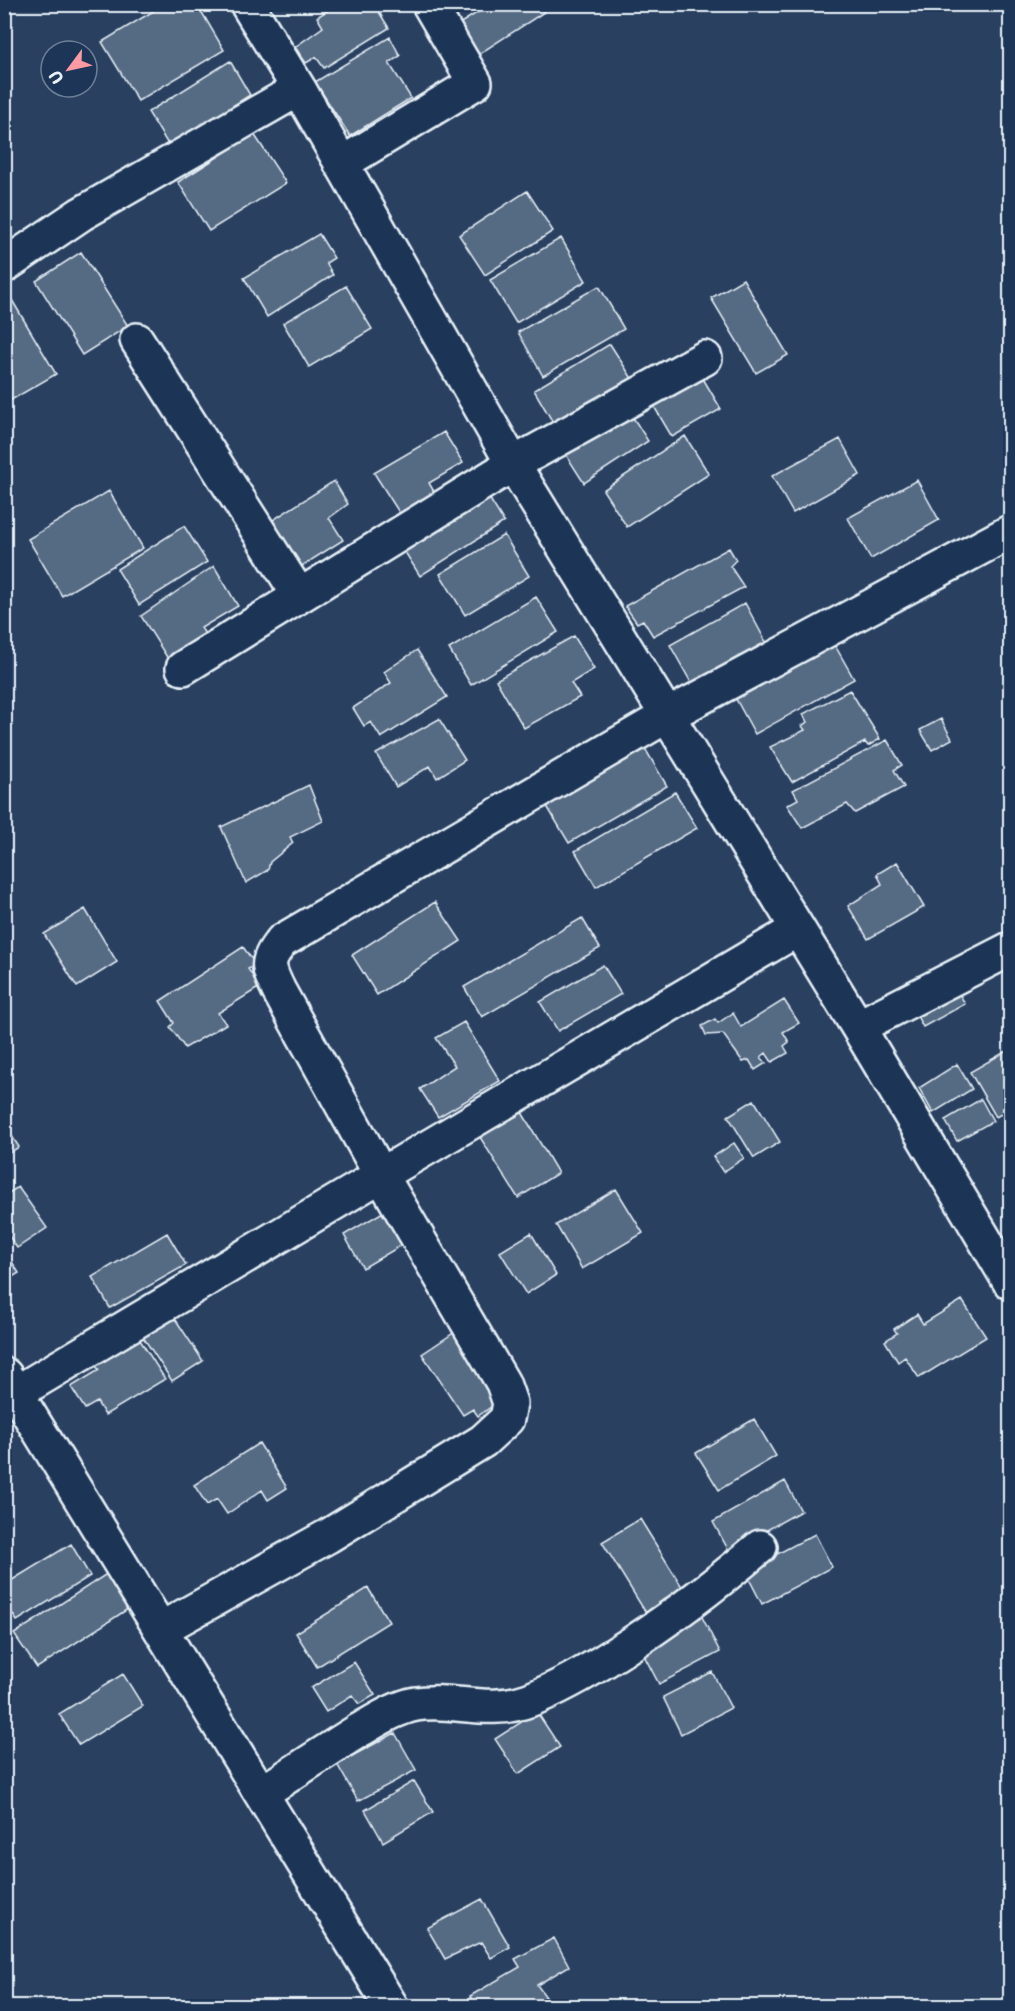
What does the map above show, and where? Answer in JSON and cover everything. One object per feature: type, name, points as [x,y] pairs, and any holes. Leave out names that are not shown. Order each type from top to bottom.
[{"type":"street","points":[[247,4],[299,89],[513,465],[668,715],[1011,1282]]},
{"type":"street","points":[[341,164],[475,83],[429,4]]},
{"type":"street","points":[[4,266],[81,214],[299,89]]},
{"type":"street","points":[[137,339],[299,595]]},
{"type":"street","points":[[183,669],[299,595],[513,465],[705,358]]},
{"type":"street","points":[[161,1629],[338,1530],[483,1441],[507,1419],[510,1402],[503,1383],[381,1175],[279,991],[269,971],[270,955],[282,941],[668,715],[1011,532]]},
{"type":"street","points":[[391,2007],[10,1384],[381,1175],[798,929]]},
{"type":"street","points":[[858,1027],[1011,949]]},
{"type":"street","points":[[262,1793],[361,1730],[407,1706],[422,1704],[480,1707],[514,1704],[564,1683],[596,1666],[665,1622],[695,1601],[760,1547]]},
{"type":"building","points":[[165,4],[197,4],[224,50],[138,101],[102,42]]},
{"type":"building","points":[[338,4],[374,4],[389,28],[324,68],[316,57],[306,63],[295,47],[323,27],[317,17]]},
{"type":"building","points":[[491,4],[538,4],[544,12],[479,54],[459,24]]},
{"type":"building","points":[[390,37],[400,56],[389,63],[411,98],[350,136],[315,82]]},
{"type":"building","points":[[230,61],[250,95],[169,146],[148,112]]},
{"type":"building","points":[[254,134],[286,183],[209,231],[178,182]]},
{"type":"building","points":[[527,191],[553,231],[485,275],[459,235]]},
{"type":"building","points":[[319,234],[334,258],[326,263],[333,275],[267,317],[244,278]]},
{"type":"building","points":[[561,238],[586,281],[516,323],[490,280]]},
{"type":"building","points":[[81,252],[128,326],[82,355],[36,281]]},
{"type":"building","points":[[743,279],[788,355],[756,373],[711,298]]},
{"type":"building","points":[[346,286],[372,329],[309,367],[283,323]]},
{"type":"building","points":[[599,286],[624,329],[543,376],[518,332]]},
{"type":"building","points":[[9,295],[56,374],[6,403],[4,400],[4,298]]},
{"type":"building","points":[[610,344],[633,380],[555,426],[534,390]]},
{"type":"building","points":[[698,370],[721,409],[672,437],[649,398]]},
{"type":"building","points":[[625,405],[648,441],[584,483],[561,447]]},
{"type":"building","points":[[444,432],[463,463],[429,483],[436,495],[402,517],[374,473]]},
{"type":"building","points":[[685,436],[709,474],[627,527],[603,490]]},
{"type":"building","points":[[840,439],[860,475],[793,513],[772,476]]},
{"type":"building","points":[[917,480],[939,520],[871,559],[848,518]]},
{"type":"building","points":[[334,481],[348,504],[329,518],[343,540],[291,573],[262,527]]},
{"type":"building","points":[[483,488],[504,522],[420,576],[398,541]]},
{"type":"building","points":[[109,491],[143,548],[62,596],[28,539]]},
{"type":"building","points":[[184,526],[207,562],[139,605],[117,569]]},
{"type":"building","points":[[504,535],[529,576],[465,615],[440,574]]},
{"type":"building","points":[[729,548],[736,560],[730,566],[744,587],[653,636],[643,620],[637,623],[625,606]]},
{"type":"building","points":[[214,566],[238,606],[201,628],[208,638],[170,662],[141,616]]},
{"type":"building","points":[[536,597],[558,632],[471,685],[449,649]]},
{"type":"building","points":[[745,603],[767,644],[693,686],[670,645]]},
{"type":"building","points":[[829,635],[854,679],[755,734],[731,690]]},
{"type":"building","points":[[574,636],[594,669],[571,683],[580,697],[524,728],[496,680]]},
{"type":"building","points":[[417,650],[447,697],[381,738],[371,722],[364,726],[353,708],[391,683],[384,672]]},
{"type":"building","points":[[850,690],[880,739],[868,746],[865,742],[792,782],[770,747],[805,730],[802,726],[807,722],[803,714]]},
{"type":"building","points":[[439,719],[465,760],[437,778],[430,766],[396,787],[376,754]]},
{"type":"building","points":[[941,719],[952,739],[932,750],[920,730]]},
{"type":"building","points":[[640,740],[667,786],[569,843],[542,798]]},
{"type":"building","points":[[887,740],[902,765],[894,770],[904,787],[855,813],[847,804],[802,828],[787,805],[798,799],[793,790]]},
{"type":"building","points":[[309,785],[323,821],[290,837],[293,843],[270,862],[268,870],[246,883],[221,827]]},
{"type":"building","points":[[675,792],[697,828],[596,887],[575,851]]},
{"type":"building","points":[[897,862],[924,907],[868,939],[848,906],[882,884],[877,874]]},
{"type":"building","points":[[435,902],[461,941],[377,995],[352,955]]},
{"type":"building","points":[[85,909],[117,962],[77,987],[44,934]]},
{"type":"building","points":[[582,918],[600,948],[482,1017],[464,987]]},
{"type":"building","points":[[243,947],[256,965],[248,969],[260,987],[218,1013],[226,1024],[185,1048],[170,1027],[174,1023],[160,1001]]},
{"type":"building","points":[[603,965],[621,994],[558,1031],[540,1002]]},
{"type":"building","points":[[953,982],[965,1004],[923,1027],[911,1005]]},
{"type":"building","points":[[784,1000],[799,1023],[783,1032],[789,1042],[784,1046],[788,1053],[772,1062],[766,1053],[761,1057],[766,1063],[755,1070],[749,1060],[743,1062],[723,1034],[706,1035],[702,1026],[715,1019],[718,1023],[733,1013],[741,1027]]},
{"type":"building","points":[[464,1022],[500,1081],[438,1117],[420,1089],[455,1066],[436,1038]]},
{"type":"building","points":[[1010,1049],[1010,1109],[996,1117],[970,1072]]},
{"type":"building","points":[[957,1064],[972,1089],[933,1113],[919,1088]]},
{"type":"building","points":[[981,1099],[993,1121],[957,1141],[945,1120]]},
{"type":"building","points":[[754,1100],[780,1142],[754,1158],[728,1116]]},
{"type":"building","points":[[520,1109],[558,1173],[518,1198],[478,1134]]},
{"type":"building","points":[[4,1124],[19,1147],[4,1156]]},
{"type":"building","points":[[734,1143],[744,1158],[723,1172],[713,1157]]},
{"type":"building","points":[[18,1187],[47,1228],[17,1248],[4,1229],[4,1196]]},
{"type":"building","points":[[616,1189],[643,1233],[582,1269],[556,1225]]},
{"type":"building","points":[[383,1212],[402,1245],[363,1268],[344,1235]]},
{"type":"building","points":[[167,1233],[186,1265],[110,1308],[92,1277]]},
{"type":"building","points":[[531,1233],[556,1275],[526,1294],[500,1252]]},
{"type":"building","points":[[4,1249],[19,1273],[4,1282]]},
{"type":"building","points":[[962,1300],[986,1337],[919,1378],[905,1357],[898,1362],[885,1341],[897,1333],[894,1329],[917,1314],[923,1324]]},
{"type":"building","points":[[170,1311],[203,1361],[172,1381],[139,1331]]},
{"type":"building","points":[[133,1329],[165,1379],[105,1415],[97,1402],[85,1409],[71,1387],[99,1370],[93,1362]]},
{"type":"building","points":[[455,1332],[498,1402],[478,1416],[473,1409],[463,1415],[422,1354]]},
{"type":"building","points":[[754,1419],[776,1456],[719,1490],[696,1453]]},
{"type":"building","points":[[259,1443],[287,1488],[268,1500],[262,1490],[227,1514],[217,1499],[207,1505],[194,1485]]},
{"type":"building","points":[[785,1481],[801,1511],[729,1551],[713,1522]]},
{"type":"building","points":[[640,1519],[684,1590],[646,1613],[602,1542]]},
{"type":"building","points":[[815,1534],[832,1567],[762,1604],[745,1571]]},
{"type":"building","points":[[71,1544],[90,1576],[17,1621],[4,1600],[4,1585]]},
{"type":"building","points":[[108,1573],[131,1607],[37,1668],[14,1634]]},
{"type":"building","points":[[368,1588],[389,1622],[317,1667],[296,1633]]},
{"type":"building","points":[[700,1613],[720,1652],[659,1684],[638,1644]]},
{"type":"building","points":[[354,1662],[375,1695],[359,1704],[352,1695],[326,1712],[311,1688]]},
{"type":"building","points":[[712,1672],[731,1708],[681,1734],[663,1697]]},
{"type":"building","points":[[123,1674],[143,1706],[79,1745],[59,1714]]},
{"type":"building","points":[[537,1712],[560,1747],[518,1774],[495,1739]]},
{"type":"building","points":[[395,1733],[416,1770],[358,1801],[337,1764]]},
{"type":"building","points":[[414,1781],[433,1812],[383,1842],[365,1810]]},
{"type":"building","points":[[482,1899],[510,1947],[491,1958],[481,1942],[445,1959],[427,1928]]},
{"type":"building","points":[[554,1938],[569,1966],[537,1985],[546,1997],[530,2006],[476,2006],[470,1996],[520,1967],[515,1959]]}]
